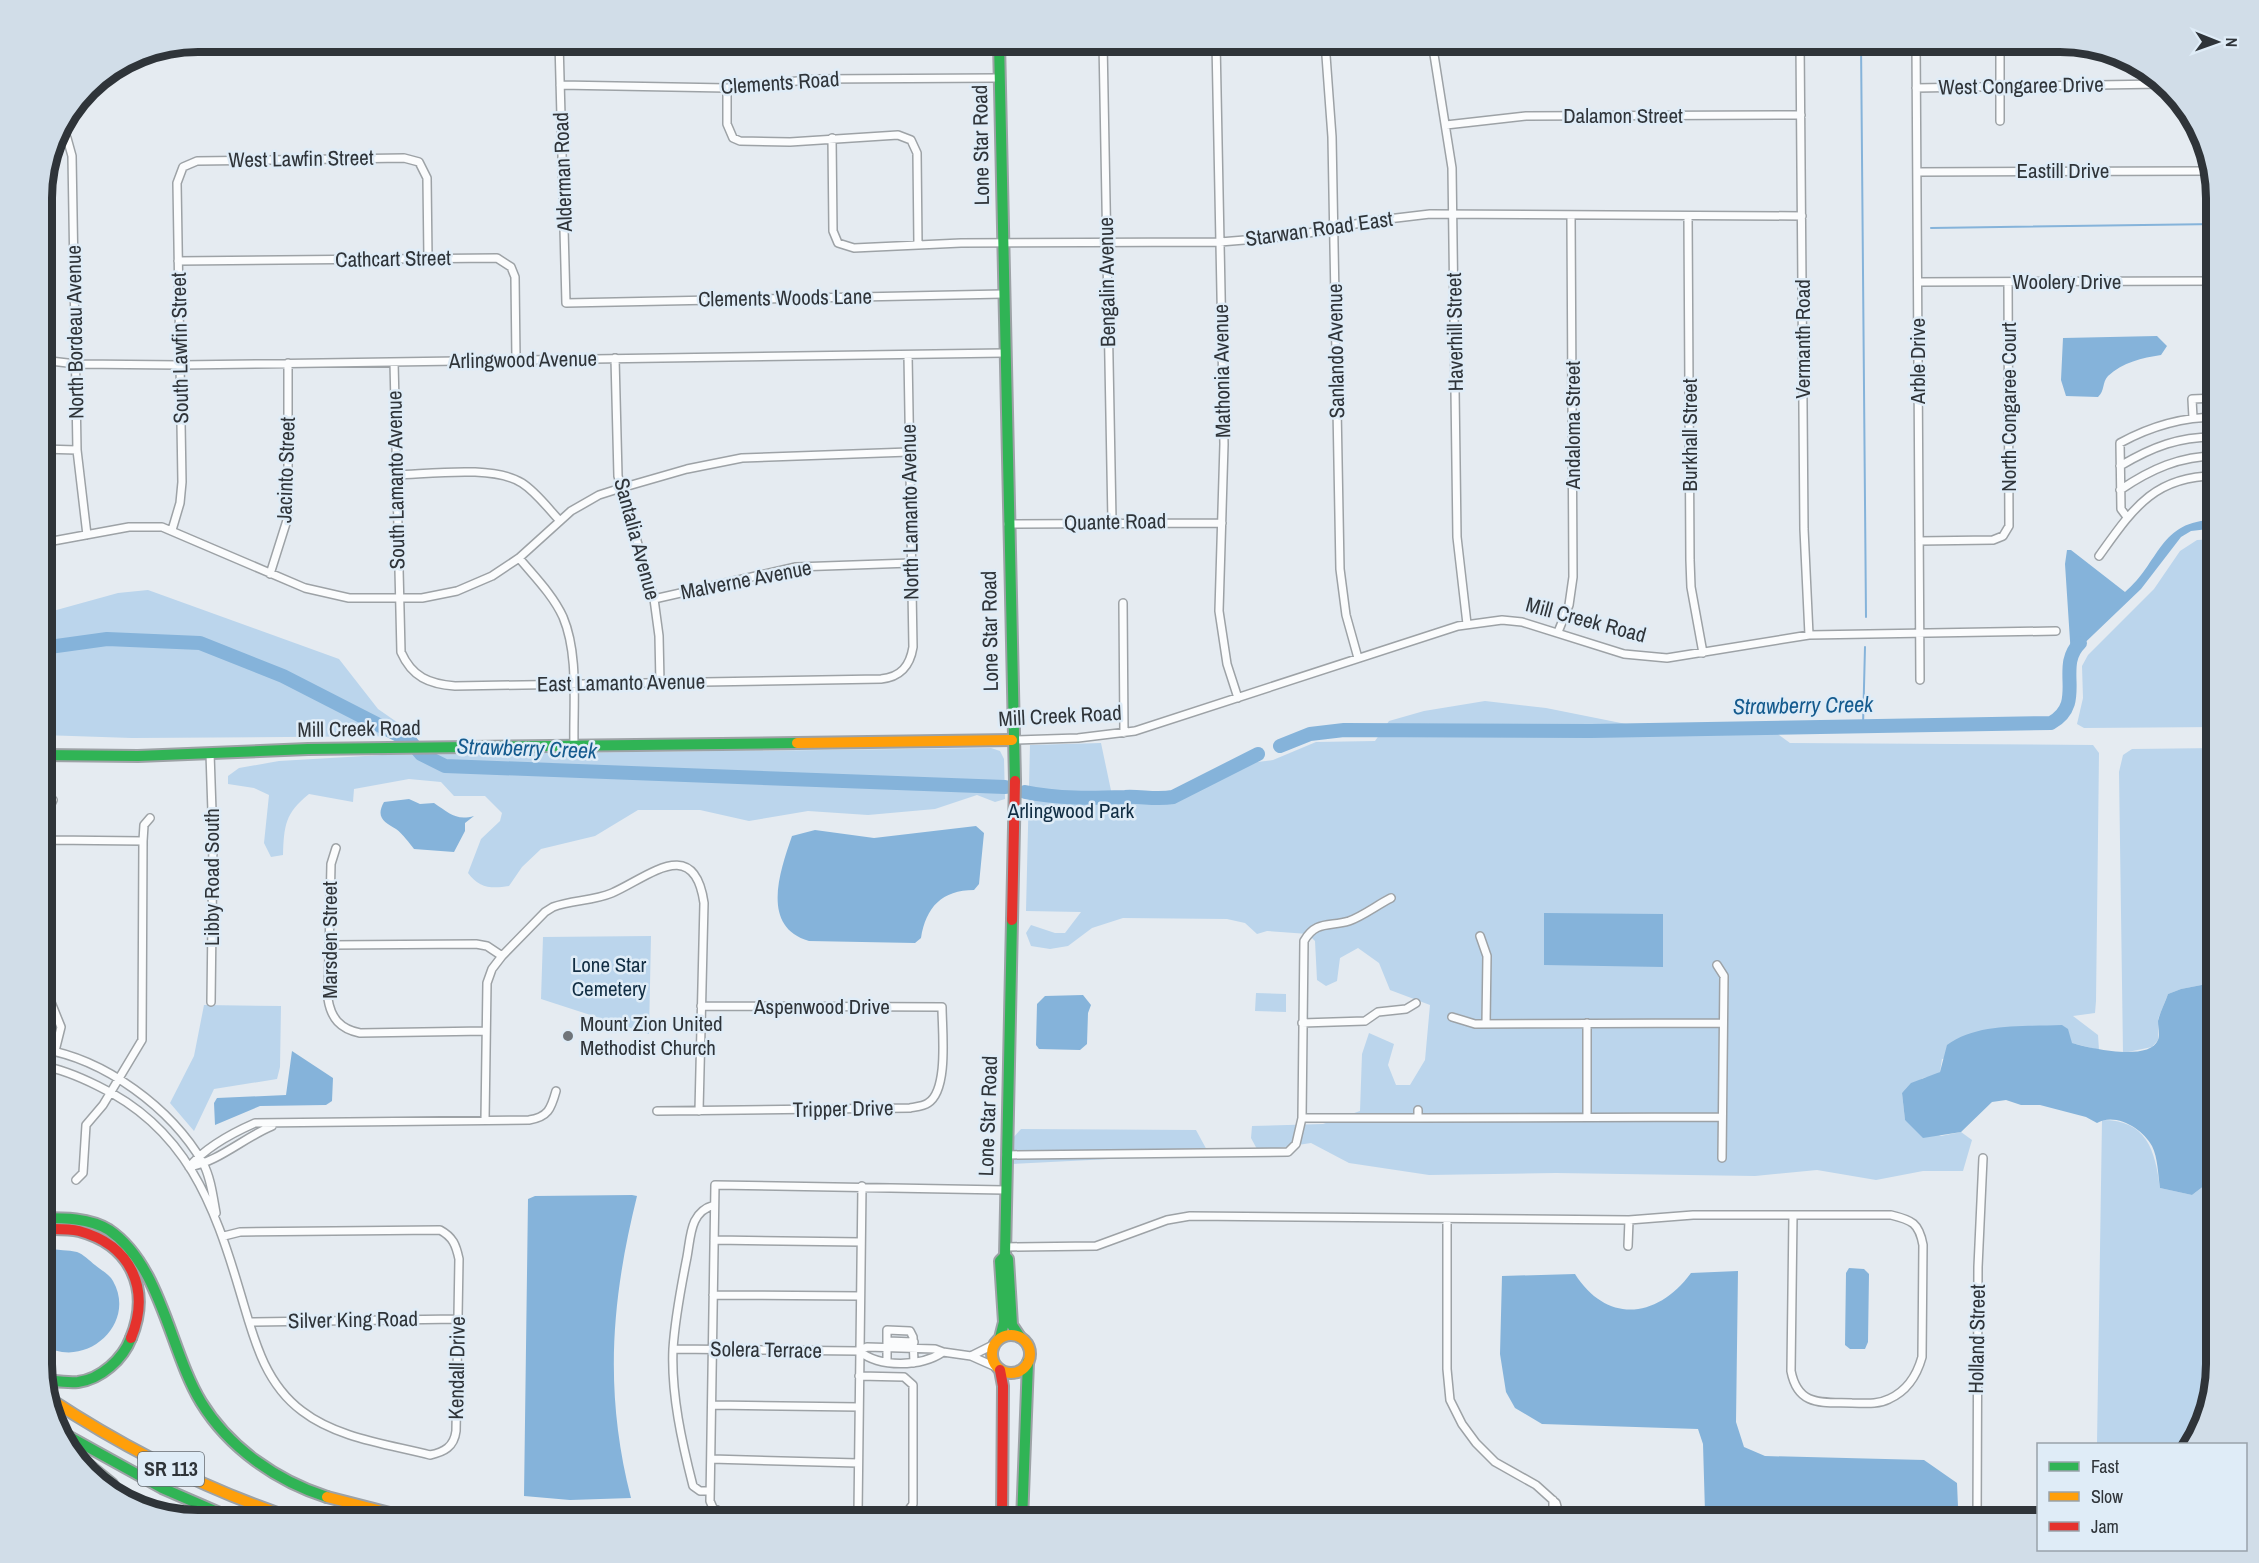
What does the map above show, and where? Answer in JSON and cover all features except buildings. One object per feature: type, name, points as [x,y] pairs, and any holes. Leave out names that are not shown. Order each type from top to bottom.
[{"type":"main road","name":"Lone Star Road","points":[[999,52],[1012,740],[1015,787],[1005,1251],[1008,1259],[1012,1325],[1020,1337]]},
{"type":"main road","name":"Mill Creek Road","points":[[53,755],[377,748],[1012,740]]},
{"type":"main road","points":[[53,1219],[85,1221],[108,1230],[135,1255],[198,1398],[234,1443],[282,1479],[329,1498],[377,1510]]},
{"type":"main road","points":[[53,1230],[90,1234],[122,1255],[135,1275],[140,1291],[140,1316],[130,1347],[114,1365],[92,1378],[68,1383],[54,1381]]},
{"type":"main road","name":"Lone Star Road","points":[[997,1342],[1004,1322],[1000,1261],[1005,1251]]},
{"type":"main road","points":[[1002,1510],[1003,1386],[999,1369],[992,1360],[997,1342],[1010,1335],[1020,1337],[1029,1349],[1024,1386],[1022,1510]]},
{"type":"main road","points":[[999,1369],[1016,1372],[1029,1362]]},
{"type":"main road","name":"SR 113","points":[[58,1404],[102,1433],[188,1478],[272,1510]]},
{"type":"main road","name":"SR 113","points":[[72,1438],[162,1488],[213,1510]]},
{"type":"street","name":"Alderman Road","points":[[559,52],[566,303]]},
{"type":"street","name":"Bengalin Avenue","points":[[1103,52],[1112,521]]},
{"type":"street","name":"Mathonia Avenue","points":[[1216,52],[1224,444],[1219,611],[1227,664],[1238,698]]},
{"type":"street","name":"Sanlando Avenue","points":[[1326,52],[1332,137],[1340,569],[1346,615],[1358,658]]},
{"type":"street","name":"Haverhill Street","points":[[1434,52],[1452,168],[1457,537],[1467,624]]},
{"type":"street","name":"Vermanth Road","points":[[1800,52],[1804,529],[1809,635]]},
{"type":"street","name":"Arble Drive","points":[[1916,52],[1920,680]]},
{"type":"street","points":[[2000,52],[2000,121]]},
{"type":"street","name":"Clements Road","points":[[560,85],[727,88],[817,79],[999,78]]},
{"type":"street","name":"West Congaree Drive","points":[[1916,88],[2151,84]]},
{"type":"street","points":[[727,88],[727,124],[734,138],[748,142],[898,135],[911,140],[917,153],[918,245]]},
{"type":"street","name":"Dalamon Street","points":[[1446,125],[1526,116],[1801,116]]},
{"type":"street","name":"Starwan Road East","points":[[832,138],[833,231],[838,243],[854,248],[1003,243],[1220,242],[1293,236],[1402,217],[1802,216]]},
{"type":"street","name":"North Bordeau Avenue","points":[[65,141],[72,156],[77,450],[87,535]]},
{"type":"street","name":"West Lawfin Street","points":[[183,167],[197,160],[404,158],[419,162],[427,178],[428,258]]},
{"type":"street","name":"South Lawfin Street","points":[[172,530],[180,503],[182,482],[177,183],[183,167]]},
{"type":"street","name":"Eastill Drive","points":[[1917,172],[2204,171]]},
{"type":"street","name":"Andaloma Street","points":[[1558,632],[1569,605],[1573,577],[1571,216]]},
{"type":"street","name":"Burkhall Street","points":[[1688,216],[1690,560],[1691,587],[1703,653]]},
{"type":"street","name":"Cathcart Street","points":[[178,261],[497,258],[512,267],[515,277],[516,360]]},
{"type":"street","name":"Woolery Drive","points":[[1918,282],[2206,281]]},
{"type":"street","name":"North Congaree Court","points":[[1919,541],[1993,540],[2007,531],[2010,519],[2008,282]]},
{"type":"street","name":"Clements Woods Lane","points":[[566,303],[1003,294]]},
{"type":"street","name":"Arlingwood Avenue","points":[[53,361],[76,364],[180,365],[1005,353]]},
{"type":"street","name":"North Lamanto Avenue","points":[[906,667],[913,647],[908,354]]},
{"type":"street","name":"Santalia Avenue","points":[[615,358],[617,459],[621,488],[654,599],[659,636],[660,683]]},
{"type":"street","name":"South Lamanto Avenue","points":[[394,362],[398,599]]},
{"type":"street","name":"Jacinto Street","points":[[270,574],[288,517],[288,363]]},
{"type":"street","points":[[2193,418],[2192,399],[2206,398]]},
{"type":"street","points":[[2127,517],[2121,508],[2120,443],[2150,427],[2206,417]]},
{"type":"street","points":[[2120,466],[2144,452],[2176,440],[2206,438]]},
{"type":"street","points":[[53,449],[77,450]]},
{"type":"street","points":[[53,541],[129,527],[149,526],[172,530],[270,574],[334,595],[365,599],[437,596],[457,591],[492,576],[519,558],[559,520],[583,503],[621,488],[687,469],[742,458],[773,455],[909,452]]},
{"type":"street","points":[[2120,490],[2152,470],[2171,463],[2206,456]]},
{"type":"street","points":[[396,475],[476,473],[511,477],[534,493],[559,520]]},
{"type":"street","points":[[2099,556],[2136,506],[2152,494],[2173,482],[2206,478]]},
{"type":"street","name":"Quante Road","points":[[1008,524],[1112,521],[1222,523]]},
{"type":"street","points":[[519,558],[553,600],[570,638],[574,746]]},
{"type":"street","name":"Malverne Avenue","points":[[654,599],[778,569],[820,565],[911,563]]},
{"type":"street","name":"East Lamanto Avenue","points":[[398,599],[401,652],[409,668],[423,679],[455,686],[881,679],[891,678],[906,667]]},
{"type":"street","points":[[1123,603],[1124,733]]},
{"type":"street","name":"Mill Creek Road","points":[[1012,740],[1078,738],[1124,733],[1467,624],[1502,620],[1522,622],[1558,632],[1624,654],[1667,657],[1809,635],[2056,631]]},
{"type":"street","name":"Libby Road South","points":[[210,753],[213,841],[211,1002]]},
{"type":"street","points":[[76,1180],[83,1173],[86,1125],[112,1092],[142,1041],[143,841],[144,825],[150,818]]},
{"type":"street","points":[[53,840],[143,841]]},
{"type":"street","name":"Marsden Street","points":[[336,848],[331,864],[330,1010],[340,1025],[349,1031],[486,1031]]},
{"type":"street","points":[[484,1120],[487,983],[492,969],[502,956],[553,907],[614,892],[659,867],[680,866],[697,878],[702,889],[704,903],[699,1111]]},
{"type":"street","points":[[1006,1155],[1281,1154],[1288,1152],[1296,1144],[1302,1118],[1302,953],[1309,932],[1324,924],[1348,921],[1391,898]]},
{"type":"street","points":[[1480,936],[1487,956],[1486,1024]]},
{"type":"street","points":[[330,945],[476,944],[496,951],[502,956]]},
{"type":"street","points":[[1717,965],[1724,975],[1722,1158]]},
{"type":"street","points":[[1302,1023],[1365,1021],[1378,1012],[1406,1009],[1416,1003]]},
{"type":"street","name":"Aspenwood Drive","points":[[701,1006],[942,1007]]},
{"type":"street","points":[[53,1007],[61,1027],[55,1051]]},
{"type":"street","name":"Tripper Drive","points":[[657,1112],[910,1108],[928,1103],[939,1090],[942,1075],[942,1007]]},
{"type":"street","points":[[1452,1017],[1468,1023],[1486,1024],[1723,1023]]},
{"type":"street","points":[[1587,1023],[1587,1116]]},
{"type":"street","name":"Kendall Drive","points":[[55,1051],[88,1062],[119,1077],[182,1134],[204,1164],[218,1224]]},
{"type":"street","name":"Kendall Drive","points":[[53,1069],[82,1078],[112,1092],[156,1122],[174,1142],[224,1236],[256,1348],[267,1371],[300,1410],[325,1426],[430,1455],[444,1452],[455,1439],[458,1319],[459,1259],[456,1244],[449,1234],[440,1230],[240,1232],[224,1236]]},
{"type":"street","points":[[189,1167],[198,1156],[240,1129],[255,1124],[540,1118],[552,1106],[556,1091]]},
{"type":"street","points":[[1302,1118],[1418,1114],[1722,1117]]},
{"type":"street","points":[[189,1167],[204,1164],[243,1139],[277,1124]]},
{"type":"street","name":"Holland Street","points":[[1977,1510],[1978,1267],[1983,1158]]},
{"type":"street","points":[[717,1510],[713,1508],[710,1491],[715,1185],[1005,1190]]},
{"type":"street","points":[[858,1510],[862,1186]]},
{"type":"street","points":[[710,1491],[700,1491],[693,1486],[687,1463],[675,1381],[673,1349],[681,1285],[695,1217],[703,1208],[714,1205]]},
{"type":"street","points":[[1005,1251],[1096,1246],[1167,1220],[1190,1216],[1406,1216],[1447,1219],[1629,1220],[1693,1215],[1793,1215],[1891,1215],[1907,1219],[1920,1230],[1923,1245],[1922,1357],[1918,1370],[1909,1384],[1888,1400],[1877,1403],[1817,1402],[1801,1394],[1793,1385],[1791,1371],[1793,1215]]},
{"type":"street","points":[[1447,1219],[1447,1369],[1450,1400],[1462,1424],[1476,1443],[1495,1462],[1536,1485],[1552,1500],[1558,1510]]},
{"type":"street","points":[[1628,1246],[1629,1220]]},
{"type":"street","points":[[714,1240],[861,1242]]},
{"type":"street","points":[[713,1295],[860,1296]]},
{"type":"street","name":"Silver King Road","points":[[249,1322],[458,1319]]},
{"type":"street","points":[[887,1361],[887,1330],[910,1331],[914,1346],[914,1363]]},
{"type":"street","points":[[971,1356],[997,1342]]},
{"type":"street","name":"Solera Terrace","points":[[673,1349],[859,1351],[867,1347],[887,1344],[914,1346],[971,1356],[999,1369]]},
{"type":"street","name":"Solera Terrace","points":[[859,1351],[866,1356],[887,1361],[914,1363],[936,1358],[943,1352]]},
{"type":"street","points":[[859,1376],[904,1377],[913,1385],[913,1503],[909,1510]]},
{"type":"street","points":[[713,1405],[859,1407]]},
{"type":"street","points":[[711,1459],[858,1463]]},
{"type":"street","points":[[1552,1500],[1552,1510]]},
{"type":"green space","points":[[2197,540],[2206,540],[2206,727],[2084,728],[2077,724],[2083,698],[2082,666],[2088,655],[2154,589],[2180,551]]},
{"type":"green space","points":[[148,590],[339,659],[378,709],[417,736],[132,738],[53,735],[53,611],[118,593]]},
{"type":"green space","name":"Arlingwood Park","points":[[1485,701],[1546,708],[1671,733],[1775,732],[1790,743],[2093,745],[2099,753],[2096,1001],[2095,1013],[2073,1016],[2098,1035],[2099,1050],[2072,1043],[1942,1059],[1940,1072],[1923,1078],[1902,1093],[1905,1120],[1941,1136],[1961,1132],[1972,1140],[1963,1171],[1923,1171],[1876,1180],[1817,1170],[1755,1176],[1556,1173],[1429,1175],[1349,1163],[1311,1143],[1258,1151],[1251,1138],[1252,1126],[1323,1124],[1360,1111],[1362,1054],[1369,1033],[1394,1044],[1388,1065],[1396,1085],[1410,1085],[1425,1060],[1430,1005],[1390,990],[1379,963],[1358,948],[1340,958],[1337,981],[1326,986],[1317,980],[1315,941],[1308,934],[1267,931],[1257,934],[1245,923],[1227,919],[1123,918],[1092,928],[1068,946],[1050,949],[1031,946],[1026,933],[1031,925],[1055,933],[1065,933],[1081,912],[1026,911],[1030,745],[1101,743],[1113,800],[1159,802],[1178,799],[1249,763],[1273,760],[1316,742],[1375,741],[1389,721],[1424,711]]},
{"type":"green space","points":[[991,748],[1000,751],[1004,759],[1005,799],[995,802],[977,795],[935,809],[868,815],[808,811],[749,821],[700,810],[638,810],[595,836],[541,849],[522,867],[509,886],[497,887],[481,884],[468,873],[481,839],[500,821],[502,813],[485,796],[454,796],[441,782],[409,779],[354,789],[353,802],[309,794],[295,807],[287,821],[283,855],[271,857],[264,843],[269,795],[254,788],[228,784],[228,776],[239,768],[279,761],[382,755]]},
{"type":"green space","points":[[2206,748],[2206,907],[2202,920],[2206,917],[2206,984],[2168,994],[2158,1019],[2158,1040],[2152,1047],[2123,1053],[2119,772],[2123,755],[2132,749]]},
{"type":"green space","name":"Lone Star Cemetery","points":[[651,936],[649,1034],[541,999],[543,937]]},
{"type":"green space","points":[[1256,993],[1286,994],[1286,1012],[1255,1011]]},
{"type":"green space","points":[[204,1005],[281,1006],[280,1067],[277,1079],[214,1089],[194,1131],[170,1103],[194,1056]]},
{"type":"green space","points":[[2102,1120],[2117,1121],[2139,1131],[2151,1150],[2160,1188],[2192,1195],[2206,1184],[2206,1365],[2202,1402],[2184,1443],[2097,1443]]},
{"type":"green space","points":[[1021,1129],[1196,1130],[1209,1154],[1011,1164],[1012,1139]]},
{"type":"water","points":[[2157,336],[2167,346],[2161,355],[2133,361],[2114,371],[2106,378],[2098,397],[2066,396],[2061,380],[2063,338]]},
{"type":"water","points":[[2206,521],[2206,529],[2191,531],[2181,537],[2141,589],[2071,656],[2065,564],[2067,550],[2071,550],[2125,592],[2137,581],[2162,545],[2172,535],[2183,527]]},
{"type":"water","points":[[409,799],[420,804],[434,803],[457,817],[474,816],[465,823],[465,831],[454,852],[414,849],[401,833],[382,819],[381,807],[384,802]]},
{"type":"water","points":[[976,826],[984,833],[979,884],[974,890],[953,893],[937,902],[927,917],[921,938],[915,943],[809,941],[794,934],[784,924],[779,911],[779,881],[792,836],[815,830],[874,838]]},
{"type":"water","points":[[1544,913],[1663,914],[1663,967],[1544,965]]},
{"type":"water","points":[[2206,984],[2206,1184],[2192,1195],[2160,1188],[2157,1161],[2152,1146],[2136,1128],[2120,1121],[2104,1120],[2097,1123],[2086,1117],[2040,1105],[2021,1105],[2006,1100],[1992,1102],[1961,1132],[1923,1138],[1905,1120],[1902,1093],[1911,1083],[1940,1072],[1947,1045],[1959,1038],[1973,1032],[2002,1027],[2062,1025],[2068,1029],[2072,1043],[2118,1052],[2143,1050],[2152,1047],[2158,1040],[2158,1021],[2168,994]]},
{"type":"water","points":[[1083,995],[1091,1005],[1088,1013],[1087,1044],[1080,1050],[1039,1049],[1036,1045],[1037,1004],[1045,996]]},
{"type":"water","points":[[292,1051],[333,1078],[332,1101],[326,1105],[260,1106],[215,1125],[214,1103],[217,1098],[286,1095]]},
{"type":"water","points":[[535,1196],[637,1196],[621,1273],[614,1347],[617,1421],[622,1459],[631,1498],[570,1500],[524,1496],[528,1199]]},
{"type":"water","points":[[53,1249],[70,1251],[84,1256],[108,1275],[119,1297],[118,1313],[112,1328],[102,1340],[89,1348],[74,1352],[53,1349]]},
{"type":"water","points":[[1849,1268],[1864,1269],[1869,1274],[1868,1342],[1865,1349],[1850,1349],[1845,1345],[1846,1273]]},
{"type":"water","points":[[1738,1271],[1736,1422],[1744,1447],[1765,1456],[1924,1460],[1957,1483],[1956,1510],[1705,1510],[1703,1444],[1698,1429],[1542,1424],[1515,1408],[1506,1392],[1500,1354],[1502,1276],[1575,1274],[1588,1290],[1602,1301],[1617,1308],[1632,1310],[1648,1307],[1663,1300],[1691,1273]]},
{"type":"waterway","points":[[1861,52],[1866,617]]},
{"type":"waterway","points":[[1931,228],[2206,224]]},
{"type":"waterway","name":"Strawberry Creek","points":[[53,646],[107,639],[200,643],[283,676],[410,741],[421,754],[445,766],[1005,787]]},
{"type":"waterway","name":"Strawberry Creek","points":[[1280,746],[1310,734],[1344,730],[1591,731],[2051,723],[2062,715],[2067,705],[2070,663],[2080,643]]},
{"type":"waterway","points":[[1863,726],[1865,647]]},
{"type":"waterway","name":"Strawberry Creek","points":[[1025,792],[1075,798],[1173,797],[1258,754]]},
{"type":"traffic: fast","points":[[999,52],[1015,781]]},
{"type":"traffic: fast","points":[[53,755],[138,756],[308,749],[797,743]]},
{"type":"traffic: fast","points":[[1005,1256],[1012,920]]},
{"type":"traffic: fast","points":[[53,1218],[102,1226],[127,1245],[153,1286],[190,1381],[212,1419],[225,1434],[256,1461],[290,1482],[327,1497]]},
{"type":"traffic: fast","points":[[1000,1338],[1004,1322],[1000,1261],[1005,1256],[1008,1259],[1012,1325],[1020,1337]]},
{"type":"traffic: fast","points":[[54,1381],[78,1382],[95,1377],[117,1360],[131,1338]]},
{"type":"traffic: fast","points":[[1022,1510],[1028,1362]]},
{"type":"traffic: fast","points":[[72,1438],[162,1488],[213,1510]]},
{"type":"traffic: slow","points":[[797,743],[1012,740]]},
{"type":"traffic: slow","points":[[1011,1335],[1025,1340],[1030,1354],[1025,1368],[1011,1373],[997,1368],[992,1354],[997,1340],[1011,1335]]},
{"type":"traffic: slow","points":[[58,1404],[171,1469],[268,1510]]},
{"type":"traffic: slow","points":[[327,1497],[378,1510]]},
{"type":"traffic: jam","points":[[1012,920],[1015,781]]},
{"type":"traffic: jam","points":[[53,1229],[79,1231],[97,1238],[124,1258],[132,1271],[139,1303],[137,1320],[131,1338]]},
{"type":"traffic: jam","points":[[1000,1370],[1003,1386],[1002,1510]]},
{"type":"place","name":"Mount Zion United Methodist Church","points":[[568,1036]]}]
